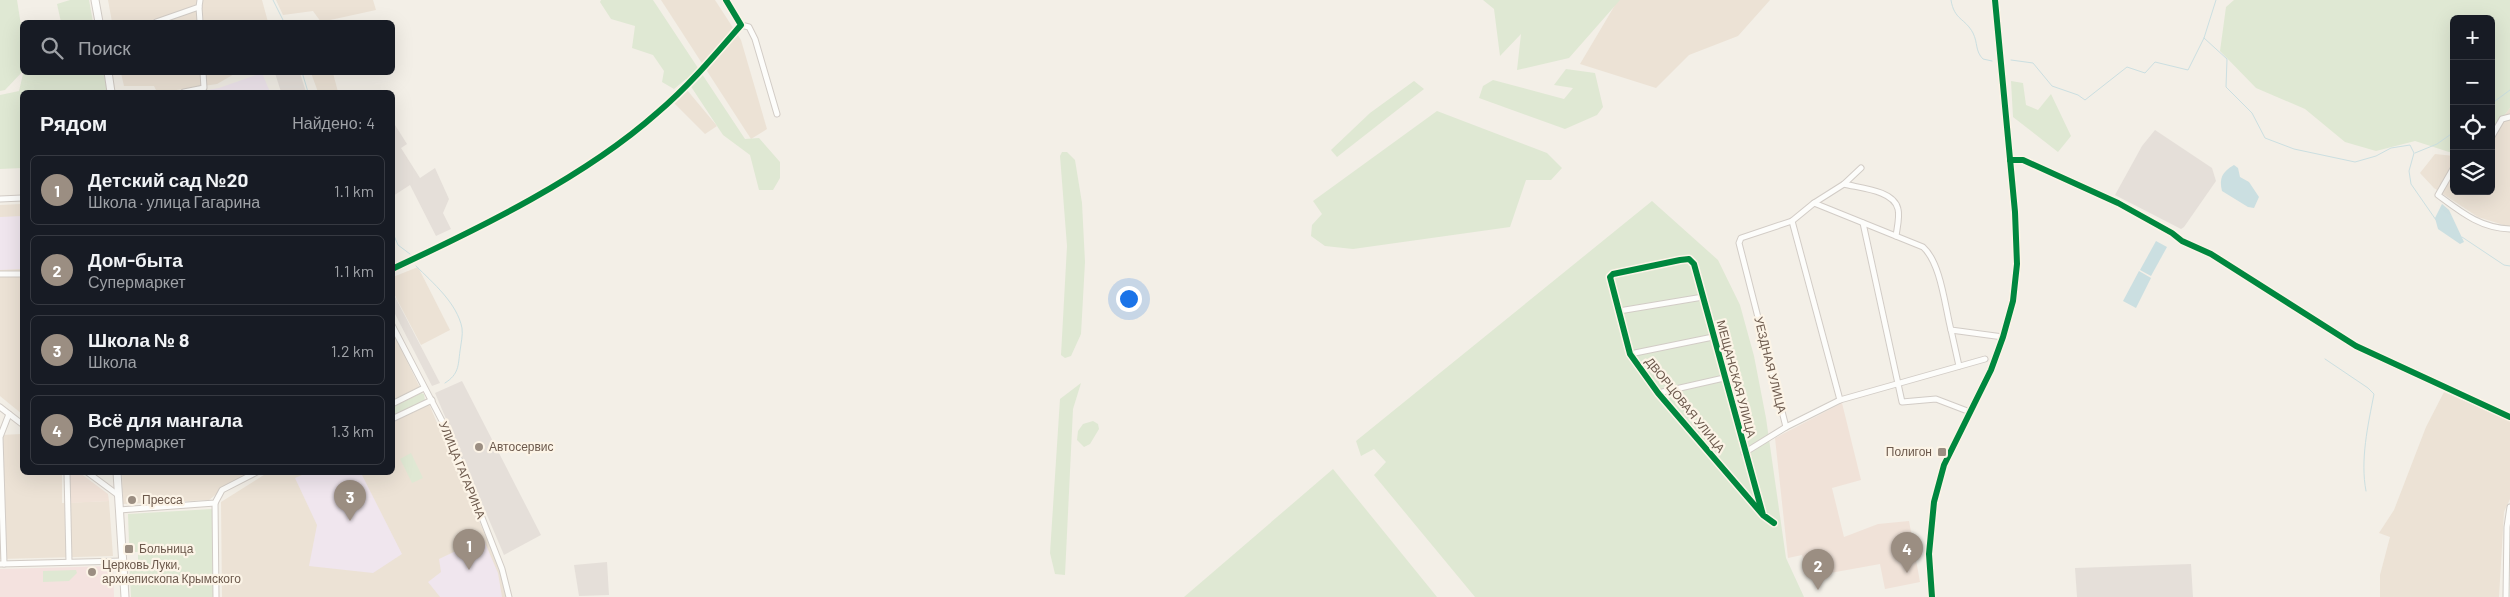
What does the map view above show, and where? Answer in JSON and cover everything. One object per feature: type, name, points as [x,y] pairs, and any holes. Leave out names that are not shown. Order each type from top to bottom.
[{"type":"main road","points":[[94,0],[99,20]]},
{"type":"main road","points":[[108,75],[111,90]]},
{"type":"main road","points":[[117,475],[124,597]]},
{"type":"street","points":[[200,0],[200,20]]},
{"type":"street","points":[[726,0],[742,25],[748,27],[755,39],[777,114]]},
{"type":"street","points":[[1932,597],[1929,554],[1934,502],[1944,465],[1991,370],[2003,337],[2013,301],[2017,264],[2010,160],[1995,0]]},
{"type":"street","points":[[162,20],[199,7]]},
{"type":"street","points":[[395,269],[452,242],[587,166],[657,114],[704,67],[742,25]]},
{"type":"street","points":[[194,90],[204,88],[203,75]]},
{"type":"street","points":[[2495,131],[2502,119],[2510,117]]},
{"type":"street","points":[[2010,160],[2023,160],[2118,203],[2172,233],[2182,241],[2211,254],[2356,346],[2510,417]]},
{"type":"street","points":[[1840,400],[1810,282],[1792,221],[1814,203],[1844,184],[1861,168]]},
{"type":"street","points":[[2450,174],[2438,194],[2470,219],[2494,229],[2510,230]]},
{"type":"street","points":[[1844,184],[1881,193],[1894,200],[1898,209],[1896,236]]},
{"type":"street","points":[[0,199],[20,198]]},
{"type":"street","points":[[1814,203],[1923,247],[1932,254],[1960,366]]},
{"type":"street","name":"УЕЗДНАЯ УЛИЦА","points":[[1792,221],[1740,238],[1739,244],[1786,427],[1840,400],[1985,359]]},
{"type":"street","points":[[1863,223],[1902,402],[1936,398],[1970,412]]},
{"type":"street","name":"МЕЩАНСКАЯ УЛИЦА","points":[[1611,283],[1610,277],[1612,274],[1680,260],[1689,259],[1694,264],[1744,453],[1763,515]]},
{"type":"street","points":[[0,274],[20,274]]},
{"type":"street","name":"ДВОРЦОВАЯ УЛИЦА","points":[[1611,283],[1630,354],[1658,393],[1763,515],[1774,523]]},
{"type":"street","points":[[1619,311],[1703,297]]},
{"type":"street","points":[[1951,330],[2003,337]]},
{"type":"street","name":"УЛИЦА ГАГАРИНА","points":[[395,331],[432,400],[467,477],[502,569],[509,597]]},
{"type":"street","points":[[1630,354],[1713,337]]},
{"type":"street","points":[[1658,393],[1724,378]]},
{"type":"street","points":[[395,402],[424,388]]},
{"type":"street","points":[[395,418],[432,400]]},
{"type":"street","points":[[0,406],[20,422]]},
{"type":"street","points":[[9,414],[0,436],[2,564],[41,566],[69,562],[86,564],[123,561]]},
{"type":"street","points":[[1744,453],[1786,427]]},
{"type":"street","points":[[66,475],[69,562]]},
{"type":"street","points":[[90,475],[118,495]]},
{"type":"street","points":[[216,597],[215,503],[222,490],[251,475]]},
{"type":"street","points":[[120,510],[215,503]]},
{"type":"street","points":[[2506,597],[2507,527],[2510,507]]},
{"type":"shaded area","points":[[108,0],[262,0],[267,20],[112,20]]},
{"type":"shaded area","points":[[276,0],[373,0],[376,10],[330,20],[320,20],[313,11],[283,15]]},
{"type":"shaded area","points":[[661,0],[715,0],[741,40],[767,129],[751,139]]},
{"type":"shaded area","points":[[1618,0],[1770,0],[1738,36],[1689,55],[1656,88],[1580,64]]},
{"type":"shaded area","points":[[121,75],[233,75],[217,84],[176,90],[156,90],[154,86],[124,86]]},
{"type":"shaded area","points":[[256,75],[263,75],[269,90],[208,90]]},
{"type":"shaded area","points":[[276,75],[301,75],[305,90],[280,90]]},
{"type":"shaded area","points":[[312,75],[334,75],[337,90],[317,90]]},
{"type":"shaded area","points":[[687,90],[717,126],[705,134],[674,103]]},
{"type":"shaded area","points":[[2510,108],[2510,227],[2478,217],[2434,188],[2420,173],[2435,154],[2450,156],[2450,195],[2495,195],[2495,127]]},
{"type":"shaded area","points":[[395,125],[407,144],[401,148],[420,178],[435,168],[449,199],[443,213],[451,229],[436,236],[410,185],[395,195]]},
{"type":"shaded area","points":[[2155,130],[2212,168],[2216,181],[2181,229],[2115,195],[2142,146]]},
{"type":"shaded area","points":[[2234,165],[2238,168],[2240,177],[2249,182],[2259,197],[2254,208],[2248,207],[2222,191],[2222,176]]},
{"type":"shaded area","points":[[20,204],[20,412],[0,396],[0,205]]},
{"type":"shaded area","points":[[2442,204],[2449,210],[2464,242],[2460,244],[2438,229],[2435,218]]},
{"type":"shaded area","points":[[20,216],[20,269],[0,270],[0,217]]},
{"type":"shaded area","points":[[2156,241],[2167,247],[2151,276],[2140,270]]},
{"type":"shaded area","points":[[418,267],[450,330],[421,345],[395,296],[395,276]]},
{"type":"shaded area","points":[[2139,271],[2151,278],[2136,308],[2123,301]]},
{"type":"shaded area","points":[[395,297],[440,383],[432,386],[395,314]]},
{"type":"shaded area","points":[[395,336],[420,388],[395,400]]},
{"type":"shaded area","points":[[462,381],[541,535],[504,555],[435,393]]},
{"type":"shaded area","points":[[2444,392],[2510,421],[2510,499],[2504,512],[2499,597],[2380,597],[2380,575],[2390,537],[2379,533],[2394,510],[2426,427]]},
{"type":"shaded area","points":[[1842,403],[1861,480],[1832,488],[1844,537],[1878,524],[1909,521],[1920,582],[1885,589],[1880,564],[1808,577],[1802,555],[1788,558],[1775,438]]},
{"type":"shaded area","points":[[429,404],[501,572],[506,597],[222,597],[221,502],[264,475],[395,475],[395,421]]},
{"type":"shaded area","points":[[20,434],[20,475],[62,475],[62,503],[109,501],[113,556],[0,559],[0,435]]},
{"type":"shaded area","points":[[68,475],[83,475],[108,494],[109,501],[70,503]]},
{"type":"shaded area","points":[[122,475],[249,475],[225,487],[209,500],[123,504]]},
{"type":"shaded area","points":[[302,475],[362,475],[402,554],[373,573],[309,566],[317,525],[295,478]]},
{"type":"shaded area","points":[[483,538],[498,573],[502,597],[440,597],[428,582],[441,572],[439,559]]},
{"type":"shaded area","points":[[607,562],[609,595],[579,596],[574,565]]},
{"type":"shaded area","points":[[2191,564],[2193,597],[2077,597],[2075,568]]},
{"type":"shaded area","points":[[113,566],[114,597],[0,597],[0,569]]},
{"type":"green space","points":[[0,0],[17,0],[20,20],[20,74],[5,90],[0,91]]},
{"type":"green space","points":[[70,0],[89,0],[93,20],[61,20],[57,4]]},
{"type":"green space","points":[[601,0],[653,0],[745,139],[759,138],[780,162],[780,178],[773,190],[759,190],[750,155],[723,135],[686,79],[674,89],[662,82],[664,71],[653,55],[632,48],[635,26],[611,19],[600,2]]},
{"type":"green space","points":[[1483,0],[1620,0],[1569,58],[1517,70],[1521,34],[1500,56],[1494,9]]},
{"type":"green space","points":[[2234,0],[2510,0],[2510,108],[2495,127],[2495,15],[2450,15],[2450,152],[2415,141],[2376,151],[2345,142],[2305,109],[2256,88],[2220,51],[2226,7]]},
{"type":"green space","points":[[1566,69],[1595,73],[1603,107],[1597,115],[1565,129],[1479,98],[1483,86],[1493,80],[1564,99],[1573,88],[1554,85]]},
{"type":"green space","points":[[23,75],[104,75],[107,90],[20,90],[20,168],[0,169],[0,95],[19,91]]},
{"type":"green space","points":[[1414,81],[1424,89],[1337,157],[1331,150],[1370,113]]},
{"type":"green space","points":[[2011,81],[2023,83],[2026,105],[2038,110],[2051,94],[2071,136],[2058,152],[2013,117]]},
{"type":"green space","points":[[1437,111],[1547,153],[1562,168],[1551,180],[1526,180],[1510,227],[1353,249],[1325,246],[1311,236],[1312,225],[1322,214],[1313,201]]},
{"type":"green space","points":[[1062,152],[1067,152],[1075,160],[1082,203],[1085,262],[1081,334],[1071,356],[1065,358],[1061,355],[1067,246],[1060,156]]},
{"type":"green space","points":[[1652,201],[1718,260],[1740,305],[1754,356],[1766,418],[1786,558],[1804,597],[1475,597],[1374,475],[1386,462],[1374,449],[1361,456],[1356,441]]},
{"type":"green space","points":[[1081,383],[1073,409],[1065,575],[1055,574],[1050,553],[1060,399]]},
{"type":"green space","points":[[421,393],[424,394],[425,401],[395,416],[395,406]]},
{"type":"green space","points":[[1093,421],[1098,424],[1099,429],[1090,444],[1084,447],[1077,440],[1078,431],[1083,424]]},
{"type":"green space","points":[[411,453],[423,478],[412,483],[400,459]]},
{"type":"green space","points":[[1333,469],[1437,597],[1184,597]]},
{"type":"green space","points":[[212,509],[213,597],[131,597],[129,560],[138,560],[138,552],[132,552],[131,543],[129,543],[128,514]]},
{"type":"green space","points":[[76,570],[77,573],[69,581],[43,582],[43,571]]},
{"type":"waterway","points":[[273,0],[283,20]]},
{"type":"waterway","points":[[1951,0],[1952,7],[1957,15],[1973,33],[1980,56],[1983,59],[1992,61]]},
{"type":"waterway","points":[[2011,60],[2033,63],[2052,86],[2078,95],[2085,100],[2127,67],[2145,73],[2155,62],[2188,70],[2204,38],[2216,0]]},
{"type":"waterway","points":[[2204,38],[2227,59],[2226,87],[2252,113],[2265,138],[2294,149],[2355,162],[2376,156],[2391,148],[2410,145],[2414,153],[2409,171],[2411,184],[2436,220]]},
{"type":"waterway","points":[[303,75],[307,90]]},
{"type":"waterway","points":[[2495,101],[2510,90]]},
{"type":"waterway","points":[[2415,153],[2437,144],[2450,135]]},
{"type":"waterway","points":[[2462,237],[2504,265],[2510,266]]},
{"type":"waterway","points":[[395,238],[398,245],[410,254]]},
{"type":"waterway","points":[[416,266],[437,286],[450,302],[462,328],[457,369],[450,380],[445,383]]},
{"type":"waterway","points":[[2325,359],[2374,394],[2364,455],[2366,491]]},
{"type":"cycle path","points":[[395,268],[530,200],[598,159],[629,136],[680,92],[741,25],[726,0]]},
{"type":"cycle path","points":[[1932,597],[1929,554],[1934,502],[1944,465],[1991,370],[2003,337],[2013,301],[2017,264],[2015,212],[1995,0]]},
{"type":"cycle path","points":[[2010,160],[2023,160],[2118,203],[2172,233],[2182,241],[2211,254],[2356,346],[2510,417]]},
{"type":"cycle path","points":[[1763,515],[1694,264],[1689,259],[1680,260],[1613,274],[1610,277],[1630,354],[1658,393],[1763,515],[1774,523]]},
{"type":"place","name":"Автосервис","points":[[479,447]]},
{"type":"place","name":"Полигон","points":[[1942,452]]},
{"type":"place","name":"Пресса","points":[[132,500]]},
{"type":"place","name":"Школа № 8","points":[[350,521]]},
{"type":"place","name":"Больница","points":[[129,549]]},
{"type":"place","name":"Детский сад №20","points":[[469,570]]},
{"type":"place","name":"Церковь Луки, архиепископа Крымского","points":[[92,572]]},
{"type":"place","name":"Всё для мангала","points":[[1907,573]]},
{"type":"place","name":"Дом-быта","points":[[1818,590]]}]
